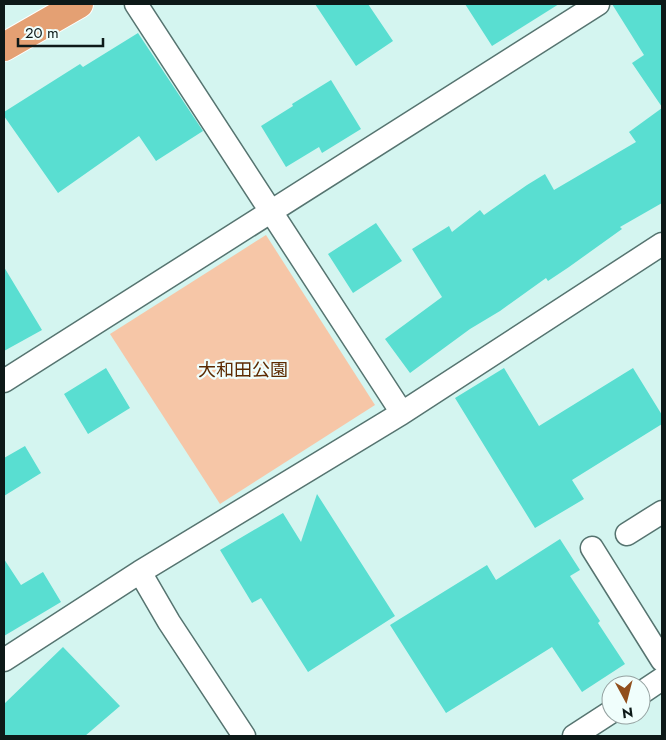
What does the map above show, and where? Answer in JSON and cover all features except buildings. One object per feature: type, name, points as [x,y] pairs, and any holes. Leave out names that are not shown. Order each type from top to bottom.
[{"type":"highway","points":[[4,47],[78,4]]},
{"type":"street","points":[[136,4],[402,413]]},
{"type":"street","points":[[4,381],[598,4]]},
{"type":"street","points":[[4,660],[140,572],[402,413],[662,244]]},
{"type":"street","points":[[627,534],[659,521]]},
{"type":"street","points":[[592,548],[662,660]]},
{"type":"street","points":[[140,572],[169,622],[244,736]]},
{"type":"street","points":[[651,686],[662,679]]},
{"type":"street","points":[[574,736],[601,718]]},
{"type":"green space","name":"大和田公園","points":[[266,235],[375,405],[220,504],[110,334]]}]
